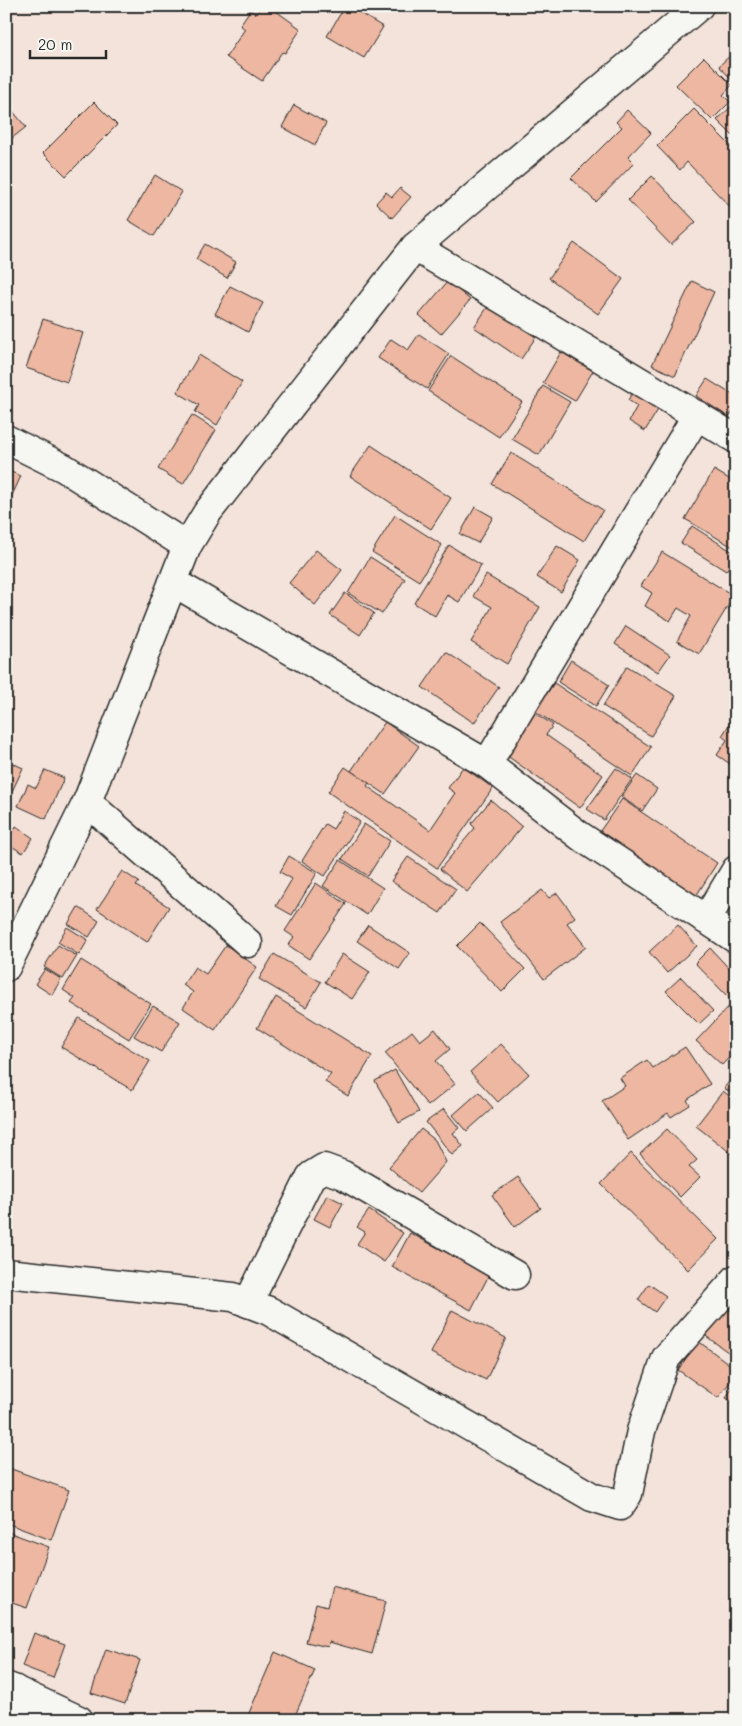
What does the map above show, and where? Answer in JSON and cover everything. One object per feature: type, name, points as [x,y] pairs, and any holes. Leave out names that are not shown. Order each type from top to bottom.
[{"type":"street","points":[[6,967],[87,802],[187,546],[207,513],[415,247],[699,6]]},
{"type":"street","points":[[415,247],[736,439]]},
{"type":"street","points":[[487,764],[697,415]]},
{"type":"street","points":[[6,439],[64,468],[187,546]]},
{"type":"street","points":[[173,582],[487,764],[580,836],[736,939]]},
{"type":"street","points":[[87,802],[248,943]]},
{"type":"street","points":[[706,920],[736,870]]},
{"type":"street","points":[[248,1303],[311,1176],[324,1168],[343,1174],[516,1275]]},
{"type":"street","points":[[6,1272],[233,1297],[269,1312],[592,1497],[620,1506],[628,1494],[641,1431],[666,1358],[736,1279]]},
{"type":"street","points":[[10,1688],[23,1720]]},
{"type":"street","points":[[10,1688],[79,1720]]},
{"type":"building","points":[[261,6],[269,6],[301,29],[285,53],[282,52],[262,81],[226,57],[245,29],[240,25],[250,10],[256,14]]},
{"type":"building","points":[[345,6],[383,27],[364,58],[327,36]]},
{"type":"building","points":[[736,50],[736,84],[719,66]]},
{"type":"building","points":[[704,57],[732,85],[723,95],[730,102],[712,120],[676,85]]},
{"type":"building","points":[[94,102],[117,125],[66,176],[43,153]]},
{"type":"building","points":[[736,102],[736,139],[717,120]]},
{"type":"building","points":[[6,103],[26,127],[6,143]]},
{"type":"building","points":[[294,105],[326,123],[315,145],[282,127]]},
{"type":"building","points":[[694,109],[736,151],[735,212],[687,162],[680,170],[657,146]]},
{"type":"building","points":[[627,110],[651,133],[628,157],[634,163],[596,202],[571,178],[622,127],[616,122]]},
{"type":"building","points":[[155,175],[182,192],[154,236],[128,220]]},
{"type":"building","points":[[652,176],[696,222],[671,245],[628,200]]},
{"type":"building","points":[[400,188],[411,197],[392,218],[376,203],[386,192],[392,197]]},
{"type":"building","points":[[574,243],[623,279],[598,314],[549,278]]},
{"type":"building","points":[[205,244],[236,262],[227,278],[196,259]]},
{"type":"building","points":[[448,281],[470,300],[441,334],[419,315]]},
{"type":"building","points":[[692,281],[714,292],[675,376],[652,365]]},
{"type":"building","points":[[230,286],[263,303],[248,332],[215,314]]},
{"type":"building","points":[[489,305],[536,337],[521,359],[474,327]]},
{"type":"building","points":[[43,319],[83,333],[67,382],[26,368]]},
{"type":"building","points":[[419,334],[449,354],[427,389],[378,358],[391,339],[408,350]]},
{"type":"building","points":[[561,352],[593,371],[575,401],[543,383]]},
{"type":"building","points":[[199,355],[242,382],[217,425],[195,412],[199,405],[177,392]]},
{"type":"building","points":[[451,356],[522,402],[499,437],[428,391]]},
{"type":"building","points":[[707,379],[736,397],[736,407],[729,417],[696,396]]},
{"type":"building","points":[[543,386],[570,402],[539,455],[512,439]]},
{"type":"building","points":[[636,387],[662,403],[645,431],[629,421],[637,406],[628,400]]},
{"type":"building","points":[[192,415],[216,430],[183,484],[158,469]]},
{"type":"building","points":[[371,445],[451,498],[431,529],[350,476]]},
{"type":"building","points":[[511,453],[603,510],[584,541],[492,484]]},
{"type":"building","points":[[6,470],[21,476],[9,502],[6,501]]},
{"type":"building","points":[[714,470],[736,483],[736,549],[685,519]]},
{"type":"building","points":[[475,507],[493,517],[478,543],[460,534]]},
{"type":"building","points":[[395,515],[442,545],[419,581],[372,552]]},
{"type":"building","points":[[692,526],[736,554],[726,571],[681,543]]},
{"type":"building","points":[[449,545],[481,565],[459,602],[447,595],[435,616],[414,603]]},
{"type":"building","points":[[557,546],[580,560],[561,592],[537,577]]},
{"type":"building","points":[[316,550],[342,570],[315,605],[289,583]]},
{"type":"building","points":[[662,552],[734,596],[699,654],[677,641],[691,616],[678,608],[670,621],[645,606],[652,593],[641,586]]},
{"type":"building","points":[[370,557],[405,579],[382,614],[348,593]]},
{"type":"building","points":[[486,575],[540,607],[507,664],[471,642],[492,607],[473,596]]},
{"type":"building","points":[[345,593],[374,613],[360,635],[330,615]]},
{"type":"building","points":[[626,626],[670,655],[658,672],[615,644]]},
{"type":"building","points":[[446,652],[499,687],[474,723],[422,687]]},
{"type":"building","points":[[571,660],[609,685],[596,706],[558,682]]},
{"type":"building","points":[[627,666],[676,696],[651,736],[603,706]]},
{"type":"building","points":[[554,683],[651,747],[632,776],[535,711]]},
{"type":"building","points":[[535,713],[553,725],[546,735],[603,775],[580,808],[506,755]]},
{"type":"building","points":[[732,720],[736,722],[736,768],[717,755],[727,740],[722,736]]},
{"type":"building","points":[[385,722],[419,746],[385,794],[351,771]]},
{"type":"building","points":[[6,760],[23,768],[7,802],[6,801]]},
{"type":"building","points":[[345,767],[369,783],[367,786],[430,830],[455,793],[448,788],[463,767],[493,788],[437,868],[328,792]]},
{"type":"building","points":[[616,768],[632,779],[604,820],[587,809]]},
{"type":"building","points":[[45,770],[64,778],[46,819],[18,806],[28,784],[36,788]]},
{"type":"building","points":[[637,775],[657,789],[642,811],[621,797]]},
{"type":"building","points":[[622,799],[717,863],[696,896],[600,831]]},
{"type":"building","points":[[491,800],[522,827],[467,892],[440,869],[475,828],[471,824]]},
{"type":"building","points":[[344,811],[360,822],[325,876],[302,861],[325,824],[333,829]]},
{"type":"building","points":[[364,824],[390,841],[368,876],[342,859]]},
{"type":"building","points":[[16,826],[33,838],[23,853],[6,843]]},
{"type":"building","points":[[289,856],[317,873],[292,915],[276,906],[292,879],[280,872]]},
{"type":"building","points":[[408,857],[456,889],[440,913],[391,881]]},
{"type":"building","points":[[340,860],[383,888],[367,915],[323,886]]},
{"type":"building","points":[[122,871],[139,882],[136,886],[169,907],[147,942],[97,909]]},
{"type":"building","points":[[316,883],[346,904],[309,959],[288,945],[294,937],[285,931]]},
{"type":"building","points":[[542,890],[549,898],[557,893],[575,917],[567,923],[586,947],[544,979],[500,922]]},
{"type":"building","points":[[78,907],[99,921],[89,937],[68,924]]},
{"type":"building","points":[[480,923],[525,969],[502,992],[457,946]]},
{"type":"building","points":[[368,925],[410,953],[399,969],[357,941]]},
{"type":"building","points":[[678,925],[697,946],[667,973],[649,952]]},
{"type":"building","points":[[67,927],[88,940],[79,955],[58,942]]},
{"type":"building","points":[[58,945],[77,956],[63,979],[44,967]]},
{"type":"building","points":[[226,945],[257,967],[215,1030],[183,1008],[193,992],[183,985],[195,967],[206,974]]},
{"type":"building","points":[[710,948],[736,976],[736,991],[729,998],[695,963]]},
{"type":"building","points":[[274,954],[321,982],[306,1007],[259,979]]},
{"type":"building","points":[[342,954],[370,972],[352,999],[325,982]]},
{"type":"building","points":[[81,960],[151,1004],[129,1039],[71,1003],[75,998],[63,990]]},
{"type":"building","points":[[45,969],[61,979],[52,995],[35,984]]},
{"type":"building","points":[[681,977],[713,1011],[699,1024],[666,991]]},
{"type":"building","points":[[276,997],[372,1056],[348,1096],[325,1082],[331,1074],[257,1028]]},
{"type":"building","points":[[736,999],[736,1050],[722,1065],[696,1041]]},
{"type":"building","points":[[153,1006],[180,1022],[161,1052],[134,1036]]},
{"type":"building","points":[[79,1018],[150,1061],[132,1090],[61,1047]]},
{"type":"building","points":[[435,1029],[450,1049],[436,1061],[455,1084],[428,1106],[385,1053],[412,1031],[420,1041]]},
{"type":"building","points":[[501,1044],[529,1074],[498,1102],[470,1072]]},
{"type":"building","points":[[685,1047],[710,1084],[687,1100],[690,1105],[671,1117],[668,1113],[628,1140],[602,1101],[625,1086],[620,1078],[647,1060],[653,1068]]},
{"type":"building","points":[[395,1070],[419,1112],[399,1123],[375,1081]]},
{"type":"building","points":[[736,1073],[736,1096],[724,1088]]},
{"type":"building","points":[[723,1091],[736,1101],[736,1157],[696,1126]]},
{"type":"building","points":[[479,1092],[493,1108],[467,1131],[453,1115]]},
{"type":"building","points":[[444,1109],[459,1128],[453,1133],[463,1146],[452,1155],[426,1122]]},
{"type":"building","points":[[421,1129],[435,1140],[446,1162],[419,1193],[389,1167]]},
{"type":"building","points":[[667,1129],[697,1160],[689,1167],[700,1177],[680,1197],[640,1154]]},
{"type":"building","points":[[631,1153],[718,1239],[688,1270],[601,1184]]},
{"type":"building","points":[[518,1177],[541,1208],[515,1227],[492,1195]]},
{"type":"building","points":[[327,1195],[343,1203],[330,1227],[314,1219]]},
{"type":"building","points":[[369,1210],[403,1233],[384,1262],[357,1244],[365,1232],[357,1227]]},
{"type":"building","points":[[410,1233],[489,1275],[471,1310],[392,1267]]},
{"type":"building","points":[[649,1284],[666,1296],[655,1312],[638,1300]]},
{"type":"building","points":[[720,1303],[736,1314],[736,1358],[699,1331]]},
{"type":"building","points":[[452,1310],[506,1338],[486,1380],[431,1353]]},
{"type":"building","points":[[698,1341],[736,1369],[736,1374],[718,1398],[678,1370]]},
{"type":"building","points":[[736,1382],[736,1404],[726,1398]]},
{"type":"building","points":[[6,1467],[69,1490],[51,1540],[6,1523]]},
{"type":"building","points":[[736,1517],[736,1531],[729,1526]]},
{"type":"building","points":[[8,1532],[49,1547],[27,1608],[6,1601],[6,1535]]},
{"type":"building","points":[[332,1587],[386,1601],[372,1654],[329,1642],[328,1647],[306,1642],[316,1604],[327,1607]]},
{"type":"building","points":[[34,1633],[65,1644],[53,1678],[22,1666]]},
{"type":"building","points":[[106,1649],[140,1660],[125,1704],[91,1693]]},
{"type":"building","points":[[275,1652],[315,1670],[293,1720],[246,1720]]}]
